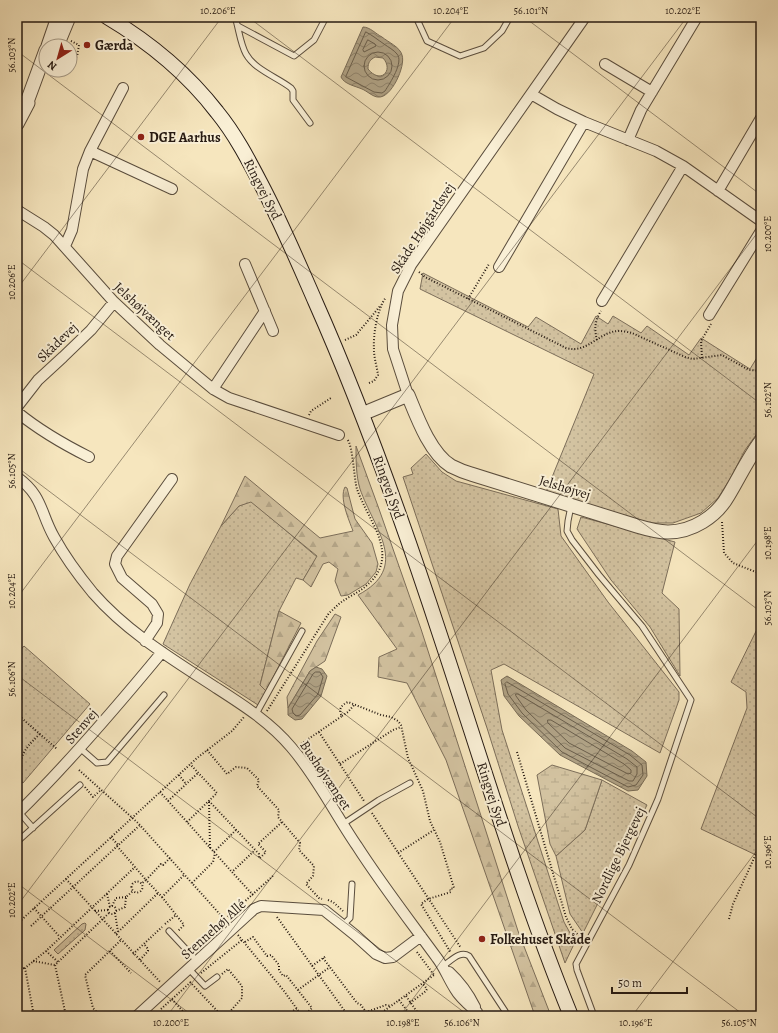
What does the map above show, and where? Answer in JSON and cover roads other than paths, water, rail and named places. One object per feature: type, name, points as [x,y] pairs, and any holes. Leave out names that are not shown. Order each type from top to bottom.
[{"type":"main road","name":"Ringvej Syd","points":[[107,17],[124,27],[167,60],[202,92],[223,119],[248,159],[269,199],[334,343],[362,414],[441,636],[509,848],[571,1016]]},
{"type":"street","points":[[51,38],[58,17]]},
{"type":"street","points":[[60,38],[69,17]]},
{"type":"street","name":"Skåde Højgårdsvej","points":[[408,395],[393,350],[392,325],[398,291],[412,265],[585,17]]},
{"type":"street","points":[[628,140],[641,110],[697,17]]},
{"type":"street","points":[[605,64],[652,92]]},
{"type":"street","points":[[17,124],[20,106],[38,67]]},
{"type":"street","points":[[20,106],[40,78]]},
{"type":"street","points":[[65,246],[72,230],[83,169],[90,151],[123,88]]},
{"type":"street","points":[[530,94],[584,122],[656,151],[683,166],[761,221]]},
{"type":"street","points":[[718,191],[761,118]]},
{"type":"street","points":[[499,267],[584,122]]},
{"type":"street","points":[[90,151],[172,189]]},
{"type":"street","points":[[602,300],[683,166]]},
{"type":"street","name":"Jelshøjvænget","points":[[17,210],[44,227],[65,246],[114,302],[160,346],[213,389],[229,398],[339,435]]},
{"type":"street","points":[[709,315],[761,231]]},
{"type":"street","points":[[245,264],[273,331]]},
{"type":"street","name":"Skådevej","points":[[89,458],[35,427],[18,406],[38,380],[91,330],[114,302]]},
{"type":"street","points":[[213,389],[265,311]]},
{"type":"street","points":[[362,414],[408,395]]},
{"type":"street","name":"Jelshøjvej","points":[[408,395],[426,436],[439,454],[450,465],[471,474],[571,506],[638,526],[668,532],[692,527],[714,514],[728,498],[753,451],[761,441]]},
{"type":"street","name":"Bushøjvænget","points":[[17,477],[32,490],[40,502],[53,536],[79,575],[94,594],[145,641],[256,714],[273,728],[292,748],[312,775],[342,824],[377,876],[443,966],[461,983],[467,991],[479,1014]]},
{"type":"street","points":[[145,641],[157,623],[158,614],[152,604],[122,578],[115,564],[117,556],[172,479]]},
{"type":"street","name":"Stenvej","points":[[18,813],[45,788],[81,749],[162,652]]},
{"type":"street","name":"Stennehøj Allé","points":[[138,1016],[254,909],[261,906],[324,910],[347,921],[376,954],[382,957],[392,957],[421,936]]},
{"type":"lane","points":[[235,17],[246,53],[250,60],[291,88],[293,91],[293,100],[310,123]]},
{"type":"lane","points":[[238,26],[294,56],[314,40],[326,17]]},
{"type":"lane","points":[[416,17],[427,41],[460,56],[484,48],[502,31],[510,17]]},
{"type":"lane","name":"Nordlige Bjergevej","points":[[571,506],[567,531],[572,540],[642,626],[691,700],[658,799],[629,865],[576,964],[576,970],[594,1016]]},
{"type":"lane","points":[[256,714],[302,631]]},
{"type":"lane","points":[[81,749],[97,763],[108,762],[164,695]]},
{"type":"lane","points":[[342,824],[410,783]]},
{"type":"lane","points":[[17,842],[80,785]]},
{"type":"lane","points":[[18,813],[33,828]]},
{"type":"lane","points":[[347,921],[352,884]]},
{"type":"lane","points":[[171,933],[197,961]]},
{"type":"lane","points":[[443,966],[462,953],[469,956],[505,1011]]},
{"type":"lane","points":[[186,972],[205,986],[219,975]]},
{"type":"water","points":[[363,27],[371,29],[394,45],[401,52],[403,60],[400,74],[388,93],[383,96],[374,96],[347,83],[341,77]],"holes":[[[375,57],[383,58],[386,63],[387,71],[381,76],[377,76],[368,69],[368,65]]]},
{"type":"water","points":[[316,667],[322,669],[327,676],[321,696],[302,719],[295,720],[288,715],[288,708],[310,671]]},
{"type":"water","points":[[507,676],[632,751],[646,762],[647,776],[638,790],[628,791],[560,755],[519,716],[504,696],[501,680]]},
{"type":"place","name":"Gærda","points":[[87,45]]},
{"type":"place","name":"DGE Aarhus","points":[[141,137]]},
{"type":"place","name":"Folkehuset Skåde","points":[[482,939]]}]
